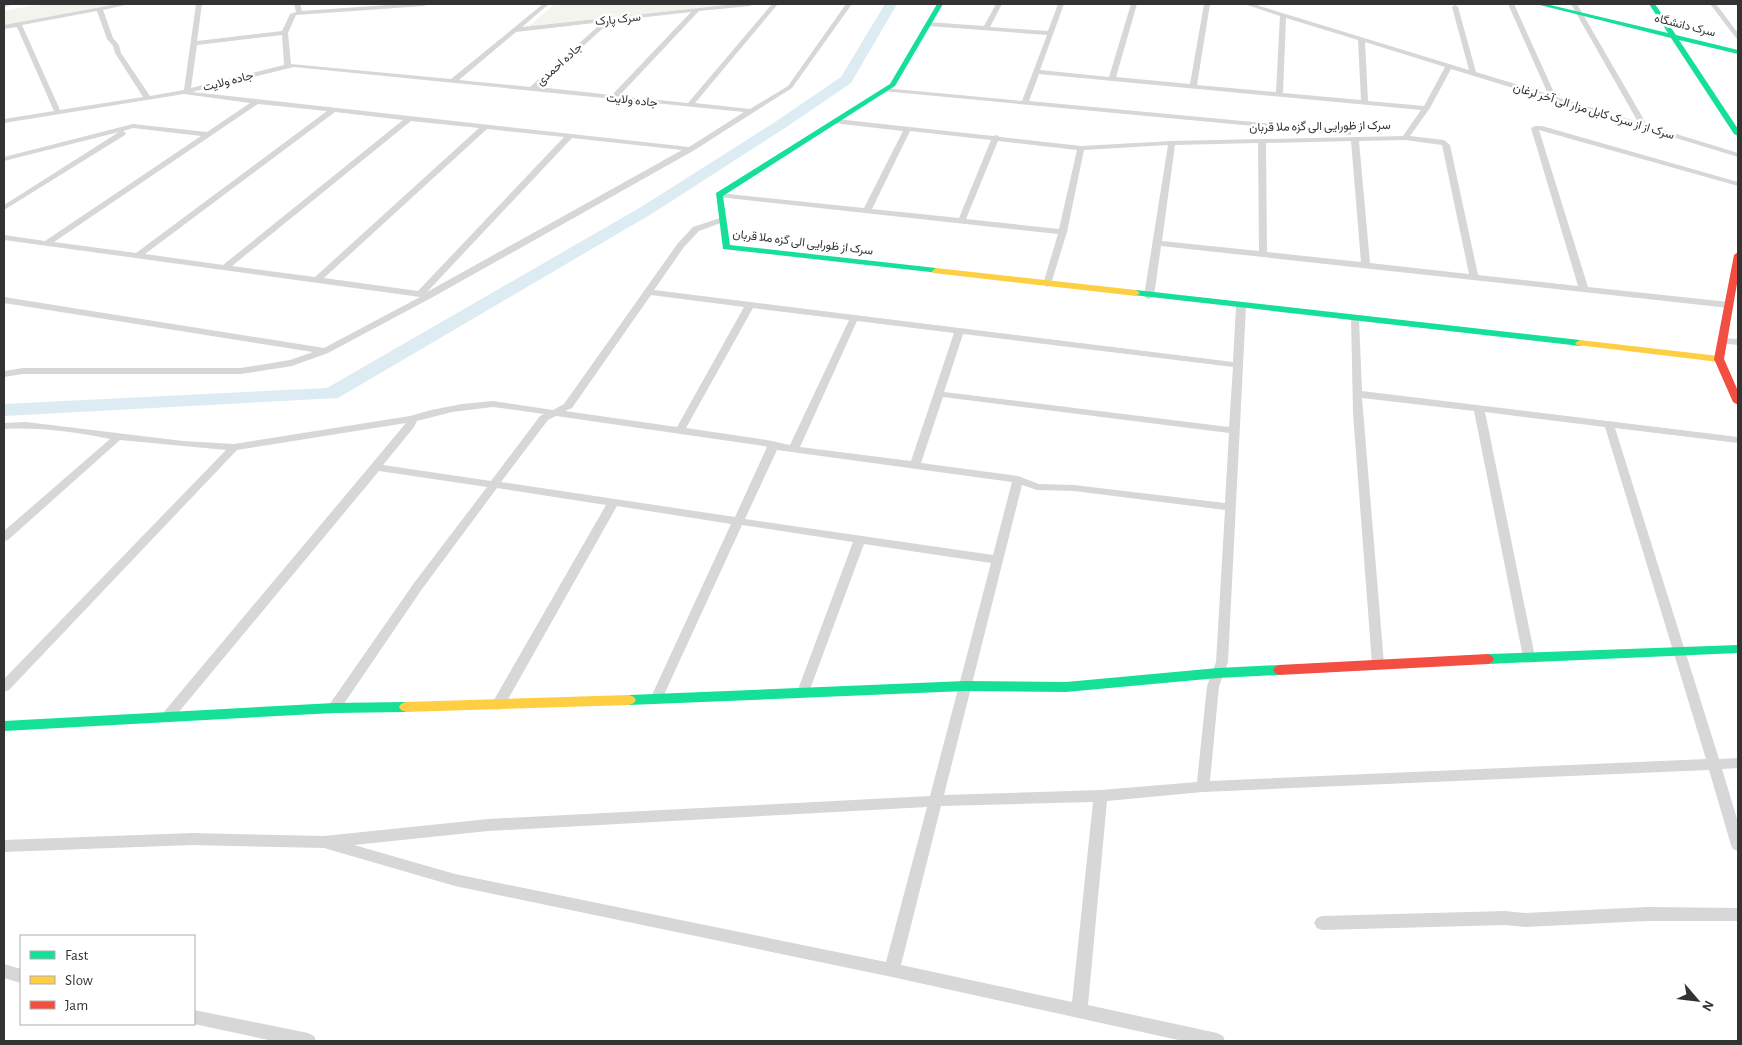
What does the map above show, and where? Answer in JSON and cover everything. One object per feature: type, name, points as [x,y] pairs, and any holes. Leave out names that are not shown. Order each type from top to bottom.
[{"type":"street","points":[[4,5],[12,4]]},
{"type":"street","points":[[4,28],[126,4]]},
{"type":"street","points":[[199,4],[194,43],[183,93],[690,149]]},
{"type":"street","points":[[298,4],[299,13]]},
{"type":"street","points":[[288,67],[285,33],[293,14],[424,4]]},
{"type":"street","points":[[454,82],[546,4]]},
{"type":"street","name":"سرک پارک","points":[[515,30],[750,4]]},
{"type":"street","points":[[690,105],[775,4]]},
{"type":"street","points":[[4,374],[23,371],[241,371],[292,363],[325,351],[430,295],[690,149],[790,87],[849,4]]},
{"type":"street","points":[[719,195],[893,85],[940,4]]},
{"type":"street","points":[[986,29],[999,4]]},
{"type":"street","points":[[1025,103],[1061,4]]},
{"type":"street","points":[[1112,79],[1134,4]]},
{"type":"street","points":[[1193,86],[1207,4]]},
{"type":"street","points":[[1247,4],[1449,66]]},
{"type":"street","points":[[1511,4],[1553,98]]},
{"type":"street","name":"سرک دانشگاه","points":[[1539,4],[1577,9],[1738,52]]},
{"type":"street","points":[[1652,4],[1738,134]]},
{"type":"street","points":[[1713,4],[1738,37]]},
{"type":"street","points":[[1455,7],[1473,74]]},
{"type":"street","points":[[99,9],[110,39],[116,45],[118,53],[148,99]]},
{"type":"street","points":[[1577,9],[1644,126]]},
{"type":"street","points":[[613,98],[697,10]]},
{"type":"street","points":[[1279,94],[1283,15]]},
{"type":"street","name":"جاده احمدی","points":[[532,89],[609,20]]},
{"type":"street","points":[[20,24],[58,113]]},
{"type":"street","points":[[928,24],[1050,33]]},
{"type":"street","points":[[194,43],[285,33]]},
{"type":"street","points":[[1361,38],[1365,102]]},
{"type":"street","name":"جاده ولایت","points":[[4,121],[183,93],[294,65],[751,112]]},
{"type":"street","name":"سرک از از سرک کابل مزار الی آخر لرغان","points":[[1449,66],[1738,155]]},
{"type":"street","name":"سرک از ظورایی الی گزه ملا قربان","points":[[836,121],[1081,148],[1172,143],[1402,138],[1426,108],[1449,66]]},
{"type":"street","points":[[1036,72],[1426,108]]},
{"type":"street","points":[[884,90],[1444,142],[1474,278]]},
{"type":"street","points":[[46,244],[256,102]]},
{"type":"street","points":[[137,256],[333,110]]},
{"type":"street","points":[[224,268],[410,118]]},
{"type":"street","points":[[4,159],[133,126],[207,134]]},
{"type":"street","points":[[4,208],[133,126]]},
{"type":"street","points":[[317,280],[485,126]]},
{"type":"street","points":[[867,211],[908,128]]},
{"type":"street","points":[[1584,290],[1534,128],[1542,128],[1738,184]]},
{"type":"street","points":[[420,294],[570,136]]},
{"type":"street","points":[[962,220],[996,138]]},
{"type":"street","points":[[1355,139],[1366,266]]},
{"type":"street","points":[[1262,141],[1262,254]]},
{"type":"street","points":[[1149,296],[1172,143]]},
{"type":"street","points":[[1047,284],[1063,232],[1081,148]]},
{"type":"street","points":[[719,195],[1063,232]]},
{"type":"street","name":"سرک از ظورایی الی گزه ملا قربان","points":[[719,195],[726,247],[1719,359]]},
{"type":"street","points":[[334,708],[418,586],[544,418],[568,406],[681,246],[696,229],[722,219]]},
{"type":"street","points":[[4,238],[430,295]]},
{"type":"street","points":[[1158,243],[1729,305]]},
{"type":"street","points":[[1738,255],[1737,274],[1719,359],[1738,402]]},
{"type":"street","points":[[649,292],[1237,366]]},
{"type":"street","points":[[5,301],[325,351]]},
{"type":"street","points":[[680,430],[750,304]]},
{"type":"street","points":[[1203,787],[1213,686],[1222,662],[1241,306]]},
{"type":"street","points":[[794,448],[854,318]]},
{"type":"street","points":[[1354,318],[1358,413],[1378,664]]},
{"type":"street","points":[[915,465],[960,330]]},
{"type":"street","points":[[1723,341],[1738,342]]},
{"type":"street","points":[[938,394],[1234,431]]},
{"type":"street","points":[[1358,394],[1738,440]]},
{"type":"street","points":[[4,426],[78,430],[118,437],[234,447],[407,418],[412,419],[422,415],[470,406],[493,404],[767,443],[773,446],[1018,478],[1036,487],[1074,488],[1230,507]]},
{"type":"street","points":[[1480,409],[1528,657]]},
{"type":"street","points":[[168,716],[376,467],[412,419]]},
{"type":"street","points":[[1609,424],[1738,845]]},
{"type":"street","points":[[4,537],[118,437]]},
{"type":"street","points":[[657,697],[773,446]]},
{"type":"street","points":[[4,687],[234,447]]},
{"type":"street","points":[[376,467],[998,560]]},
{"type":"street","points":[[892,970],[1018,478]]},
{"type":"street","points":[[498,705],[613,503]]},
{"type":"street","points":[[803,692],[860,540]]},
{"type":"street","points":[[4,726],[334,708],[498,705],[657,697],[966,686],[1066,687],[1218,673],[1528,657],[1738,649]]},
{"type":"street","points":[[4,846],[192,839],[324,842],[488,825],[936,802],[1101,796],[1203,787],[1738,763]]},
{"type":"street","points":[[1079,1011],[1101,796]]},
{"type":"street","points":[[324,842],[455,880],[892,970],[1217,1041]]},
{"type":"street","points":[[1322,923],[1505,918],[1525,920],[1647,914],[1738,915]]},
{"type":"street","points":[[4,971],[20,976]]},
{"type":"street","points":[[195,1017],[308,1041]]},
{"type":"shaded area","points":[[41,4],[125,4],[4,27],[4,11]]},
{"type":"shaded area","points":[[555,4],[736,4],[529,26]]},
{"type":"waterway","points":[[4,410],[331,394],[647,210],[780,125],[846,80],[891,4]]},
{"type":"traffic: fast","points":[[936,271],[726,247],[719,195],[893,85],[940,4]]},
{"type":"traffic: fast","points":[[1539,4],[1738,52]]},
{"type":"traffic: fast","points":[[1652,4],[1738,134]]},
{"type":"traffic: fast","points":[[1136,293],[1580,343]]},
{"type":"traffic: fast","points":[[1488,659],[1738,649]]},
{"type":"traffic: fast","points":[[629,700],[965,686],[1066,687],[1218,673],[1279,670]]},
{"type":"traffic: fast","points":[[4,726],[334,708],[406,707]]},
{"type":"traffic: slow","points":[[936,271],[1136,293]]},
{"type":"traffic: slow","points":[[1580,343],[1719,359]]},
{"type":"traffic: slow","points":[[406,707],[629,700]]},
{"type":"traffic: jam","points":[[1738,255],[1719,359],[1738,402]]},
{"type":"traffic: jam","points":[[1279,670],[1488,659]]}]
